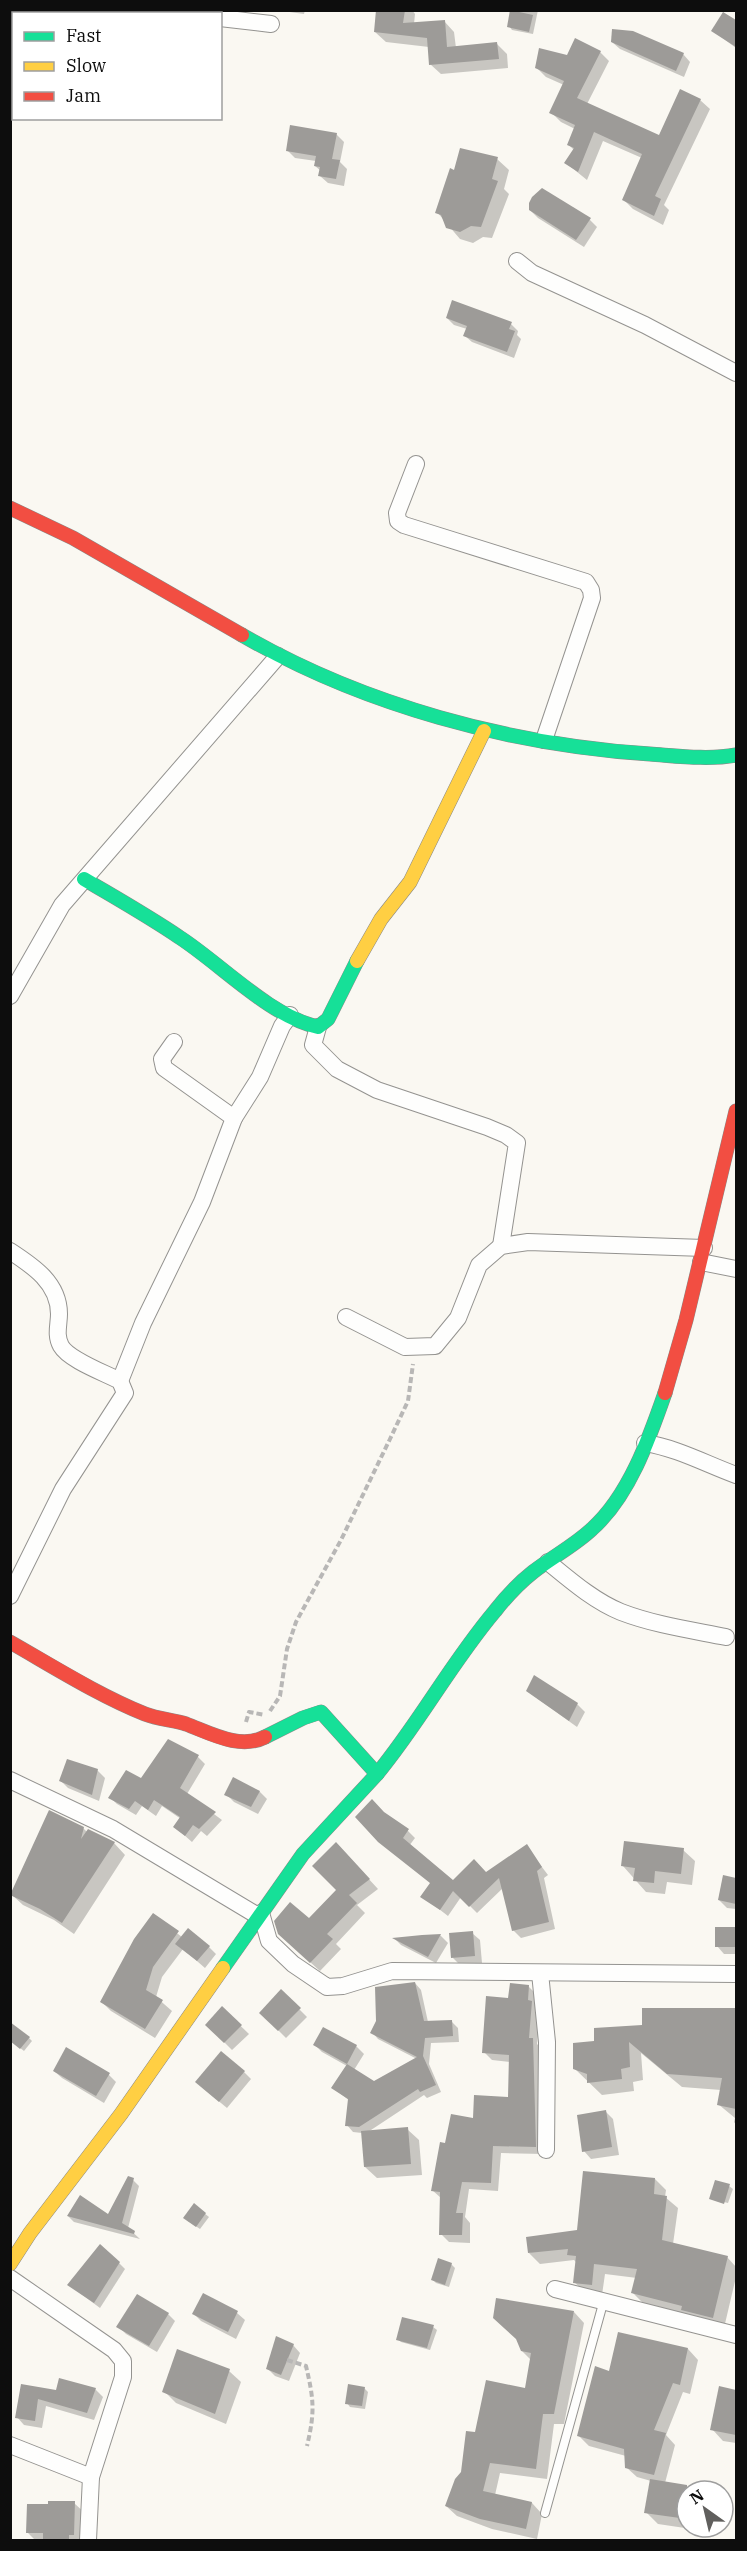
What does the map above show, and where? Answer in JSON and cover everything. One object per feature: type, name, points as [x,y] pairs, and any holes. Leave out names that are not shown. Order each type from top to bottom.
[{"type":"street","points":[[222,18],[271,24]]},
{"type":"street","points":[[517,261],[532,273],[645,325],[736,373]]},
{"type":"street","points":[[416,464],[397,513],[398,520],[404,525],[586,582],[591,590],[592,598],[544,740]]},
{"type":"street","points":[[10,508],[73,538],[278,656],[362,691],[484,731],[622,752],[718,758],[736,755]]},
{"type":"street","points":[[10,996],[62,905],[278,656]]},
{"type":"street","points":[[484,731],[410,882],[381,919],[328,1019],[318,1027],[313,1045],[337,1069],[377,1090],[487,1127],[506,1135],[517,1143],[501,1246]]},
{"type":"street","points":[[84,879],[180,937],[257,996],[304,1024],[318,1027]]},
{"type":"street","points":[[120,1381],[148,1314],[202,1203],[234,1118],[260,1077],[282,1026],[290,1015]]},
{"type":"street","points":[[174,1042],[162,1059],[164,1068],[234,1118]]},
{"type":"street","points":[[10,2264],[30,2233],[121,2114],[303,1854],[398,1750],[484,1624],[530,1574],[580,1540],[605,1515],[645,1443],[666,1390],[687,1322],[724,1154],[736,1111]]},
{"type":"street","points":[[346,1317],[405,1347],[435,1346],[458,1318],[479,1265],[501,1246],[528,1242],[703,1255],[736,1269]]},
{"type":"street","points":[[10,1251],[30,1264],[50,1284],[57,1296],[59,1313],[57,1336],[62,1347],[70,1355],[120,1381],[125,1393],[63,1489],[10,1596]]},
{"type":"street","points":[[645,1443],[666,1446],[692,1459],[736,1475]]},
{"type":"street","points":[[548,1562],[578,1587],[620,1611],[665,1625],[726,1637]]},
{"type":"street","points":[[10,1642],[77,1682],[148,1715],[170,1719],[239,1741],[256,1742],[312,1714],[321,1712],[377,1774]]},
{"type":"street","points":[[10,1780],[113,1829],[260,1915],[270,1941],[293,1964],[327,1987],[343,1986],[392,1971],[736,1974]]},
{"type":"street","points":[[540,1973],[548,2042],[546,2150]]},
{"type":"street","points":[[10,2278],[114,2350],[123,2361],[123,2377],[91,2477],[88,2541]]},
{"type":"street","points":[[555,2289],[736,2335]]},
{"type":"street","points":[[10,2445],[91,2477]]},
{"type":"lane","points":[[545,2513],[604,2300]]},
{"type":"path","points":[[239,1741],[249,1712],[267,1715],[280,1696],[287,1648],[296,1622],[341,1540],[408,1401],[413,1363],[405,1347]]},
{"type":"path","points":[[287,2360],[306,2366],[314,2414],[307,2446]]},
{"type":"building","points":[[376,10],[405,10],[403,23],[445,20],[447,47],[497,42],[499,59],[429,65],[427,38],[374,32]]},
{"type":"building","points":[[510,10],[533,15],[529,32],[507,27]]},
{"type":"building","points":[[723,12],[736,20],[736,47],[711,31]]},
{"type":"building","points":[[612,29],[633,31],[684,53],[676,71],[611,42]]},
{"type":"building","points":[[575,38],[601,51],[577,98],[659,135],[680,89],[701,99],[655,196],[661,199],[654,216],[622,200],[642,154],[594,132],[578,172],[564,163],[574,148],[567,145],[575,125],[549,113],[564,81],[535,68],[539,48],[567,55]]},
{"type":"building","points":[[290,125],[337,133],[332,159],[340,160],[336,179],[318,176],[320,167],[314,166],[316,156],[286,151]]},
{"type":"building","points":[[460,148],[498,157],[492,179],[498,181],[481,227],[471,226],[460,232],[446,228],[441,215],[435,213],[450,168],[454,170]]},
{"type":"building","points":[[542,188],[591,218],[576,240],[529,210],[532,197]]},
{"type":"building","points":[[452,300],[512,322],[509,329],[515,331],[507,352],[463,336],[467,326],[446,318]]},
{"type":"building","points":[[534,1675],[578,1703],[569,1721],[526,1691]]},
{"type":"building","points":[[168,1739],[199,1755],[180,1788],[216,1812],[199,1829],[193,1825],[185,1836],[173,1827],[180,1817],[154,1800],[148,1810],[135,1801],[129,1809],[108,1798],[126,1770],[141,1778]]},
{"type":"building","points":[[67,1759],[98,1769],[92,1795],[59,1781]]},
{"type":"building","points":[[233,1777],[260,1791],[251,1807],[224,1795]]},
{"type":"building","points":[[372,1799],[384,1812],[409,1829],[403,1838],[453,1880],[474,1859],[486,1872],[527,1844],[542,1867],[537,1871],[549,1922],[512,1931],[499,1878],[469,1907],[453,1891],[440,1910],[420,1897],[430,1883],[378,1842],[355,1817]]},
{"type":"building","points":[[49,1810],[84,1827],[81,1839],[88,1829],[115,1842],[62,1923],[40,1909],[10,1895]]},
{"type":"building","points":[[624,1841],[684,1848],[681,1874],[655,1871],[654,1883],[633,1881],[635,1868],[621,1866]]},
{"type":"building","points":[[336,1842],[370,1879],[349,1895],[357,1903],[327,1934],[333,1939],[310,1963],[278,1934],[274,1921],[290,1902],[309,1918],[336,1890],[312,1866]]},
{"type":"building","points":[[723,1875],[736,1878],[736,1904],[718,1900]]},
{"type":"building","points":[[153,1913],[179,1931],[153,1967],[146,1990],[163,2000],[145,2029],[100,2002],[134,1939]]},
{"type":"building","points":[[715,1927],[736,1927],[736,1947],[715,1947]]},
{"type":"building","points":[[188,1928],[210,1946],[197,1961],[175,1944]]},
{"type":"building","points":[[473,1931],[475,1956],[451,1958],[449,1933]]},
{"type":"building","points":[[441,1934],[428,1957],[392,1938],[422,1935]]},
{"type":"building","points":[[415,1982],[424,2021],[452,2020],[453,2036],[425,2038],[423,2056],[436,2085],[420,2092],[418,2089],[359,2127],[345,2126],[348,2099],[331,2088],[347,2064],[374,2081],[417,2057],[370,2033],[376,2021],[375,1987]]},
{"type":"building","points":[[510,1983],[529,1985],[528,2000],[532,2001],[529,2038],[533,2038],[536,2147],[493,2146],[491,2183],[462,2182],[456,2213],[463,2213],[462,2235],[439,2235],[440,2192],[431,2191],[440,2142],[445,2143],[451,2114],[473,2118],[474,2095],[508,2097],[509,2055],[482,2053],[486,1996],[508,1998]]},
{"type":"building","points":[[281,1989],[301,2008],[278,2031],[259,2013]]},
{"type":"building","points":[[222,2006],[242,2025],[224,2043],[205,2025]]},
{"type":"building","points":[[642,2008],[736,2008],[736,2109],[717,2105],[722,2078],[667,2074],[629,2042],[630,2067],[621,2069],[622,2079],[587,2083],[587,2074],[573,2069],[573,2043],[594,2041],[594,2028],[642,2025]]},
{"type":"building","points":[[10,2022],[30,2037],[20,2049],[10,2041]]},
{"type":"building","points":[[323,2027],[357,2045],[347,2064],[313,2045]]},
{"type":"building","points":[[66,2047],[110,2073],[96,2096],[53,2071]]},
{"type":"building","points":[[221,2051],[245,2071],[219,2102],[195,2082]]},
{"type":"building","points":[[606,2110],[612,2147],[582,2152],[577,2115]]},
{"type":"building","points":[[408,2127],[411,2164],[364,2167],[361,2131]]},
{"type":"building","points":[[583,2171],[655,2178],[654,2194],[667,2196],[662,2240],[728,2256],[713,2318],[681,2310],[682,2306],[631,2293],[637,2269],[594,2264],[592,2285],[573,2283],[576,2256],[567,2255],[568,2249],[528,2253],[526,2237],[577,2230]]},
{"type":"building","points":[[128,2176],[134,2178],[122,2223],[135,2231],[134,2234],[67,2216],[80,2195],[108,2214]]},
{"type":"building","points":[[715,2180],[730,2184],[724,2204],[709,2199]]},
{"type":"building","points":[[194,2203],[206,2213],[196,2227],[183,2218]]},
{"type":"building","points":[[100,2244],[120,2262],[94,2303],[67,2285]]},
{"type":"building","points":[[438,2258],[452,2263],[445,2285],[431,2280]]},
{"type":"building","points":[[203,2293],[238,2311],[228,2332],[192,2314]]},
{"type":"building","points":[[137,2294],[169,2313],[149,2346],[116,2327]]},
{"type":"building","points":[[496,2298],[574,2311],[554,2414],[543,2414],[536,2469],[490,2463],[483,2491],[532,2502],[526,2529],[480,2519],[445,2506],[455,2479],[461,2472],[466,2431],[475,2432],[486,2380],[525,2388],[531,2353],[521,2351],[516,2339],[493,2318]]},
{"type":"building","points":[[402,2317],[434,2325],[427,2348],[396,2340]]},
{"type":"building","points":[[618,2332],[688,2348],[680,2385],[673,2383],[654,2430],[666,2433],[654,2475],[625,2468],[624,2449],[577,2436],[595,2366],[609,2371]]},
{"type":"building","points":[[276,2336],[294,2344],[281,2375],[266,2369]]},
{"type":"building","points":[[177,2349],[230,2369],[215,2414],[162,2392]]},
{"type":"building","points":[[59,2378],[96,2388],[87,2413],[38,2399],[35,2421],[15,2418],[21,2384],[56,2390]]},
{"type":"building","points":[[348,2384],[365,2387],[362,2406],[345,2404]]},
{"type":"building","points":[[719,2386],[736,2390],[736,2435],[710,2430]]},
{"type":"building","points":[[650,2479],[675,2483],[675,2517],[644,2513]]},
{"type":"building","points":[[48,2501],[75,2501],[74,2535],[69,2535],[69,2540],[43,2541],[43,2533],[26,2533],[27,2504],[48,2504]]},
{"type":"traffic: fast","points":[[242,635],[337,682],[387,701],[491,731],[597,749],[693,757],[736,755]]},
{"type":"traffic: fast","points":[[84,879],[179,937],[264,1001],[300,1021],[318,1027],[328,1019],[357,961]]},
{"type":"traffic: fast","points":[[377,1774],[464,1651],[518,1585],[578,1541],[605,1516],[627,1484],[645,1448],[665,1393]]},
{"type":"traffic: fast","points":[[223,1968],[303,1854],[377,1774],[321,1712],[303,1718],[265,1737]]},
{"type":"traffic: slow","points":[[357,961],[381,919],[410,882],[484,731]]},
{"type":"traffic: slow","points":[[10,2264],[30,2233],[121,2114],[223,1968]]},
{"type":"traffic: jam","points":[[10,508],[73,538],[242,635]]},
{"type":"traffic: jam","points":[[665,1393],[686,1320],[736,1111]]},
{"type":"traffic: jam","points":[[10,1642],[93,1689],[145,1714],[186,1724],[235,1741],[255,1741],[265,1737]]}]
